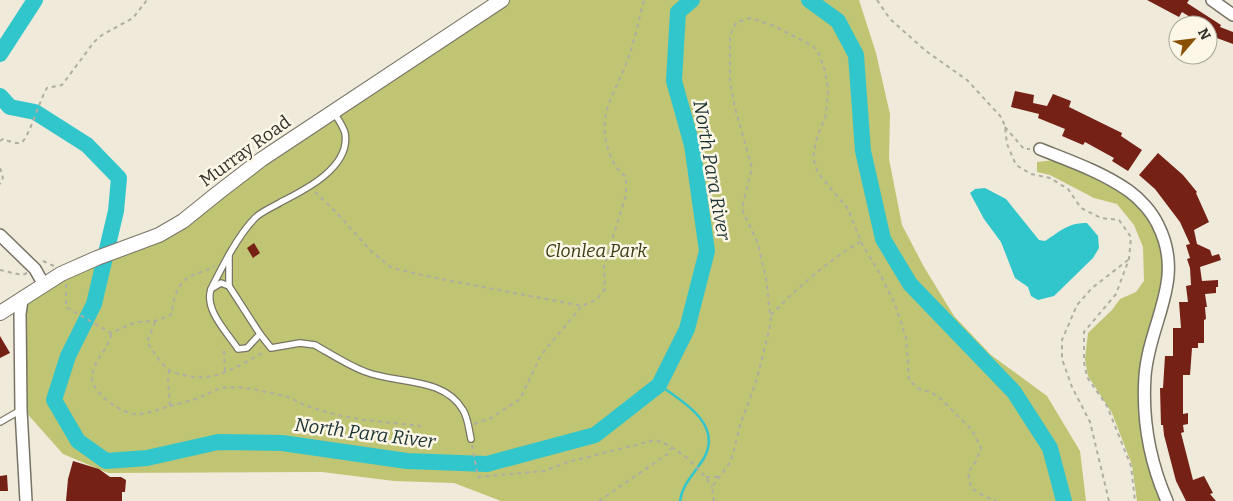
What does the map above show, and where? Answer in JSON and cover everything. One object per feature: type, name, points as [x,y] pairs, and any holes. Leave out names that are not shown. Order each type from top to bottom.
[{"type":"street","name":"Murray Road","points":[[0,313],[61,274],[97,258],[159,235],[183,222],[262,159],[502,0]]},
{"type":"street","points":[[1212,0],[1233,15]]},
{"type":"street","points":[[1040,149],[1108,178],[1130,192],[1147,208],[1156,221],[1166,245],[1169,276],[1149,351],[1145,374],[1144,401],[1146,435],[1150,455],[1168,501]]},
{"type":"street","points":[[0,235],[35,269],[44,285]]},
{"type":"street","points":[[22,300],[20,314],[21,410],[26,501]]},
{"type":"lane","points":[[260,334],[247,348],[238,349],[213,313],[208,297],[229,256],[256,216],[309,187],[332,168],[342,152],[344,144],[344,132],[334,113]]},
{"type":"lane","points":[[229,256],[229,286],[271,348],[307,343],[315,345],[365,372],[433,386],[449,393],[464,410],[471,439]]},
{"type":"lane","points":[[211,289],[221,283],[229,286]]},
{"type":"lane","points":[[0,422],[21,410]]},
{"type":"path","points":[[0,141],[4,139],[16,143],[22,142],[26,137],[41,97],[47,88],[62,85],[68,80],[94,42],[102,35],[133,18],[147,0]]},
{"type":"path","points":[[468,426],[482,422],[520,399],[541,356],[582,306],[596,300],[605,289],[604,266],[626,195],[626,177],[614,165],[607,145],[604,128],[605,115],[628,57],[644,0]]},
{"type":"path","points":[[877,0],[890,19],[926,51],[967,80],[1002,118],[1007,144],[1016,165],[1031,174],[1050,178],[1068,188],[1081,208],[1100,218],[1119,220],[1131,237],[1130,259],[1116,294],[1084,332],[1084,362],[1087,377],[1106,406],[1131,466],[1135,501]]},
{"type":"path","points":[[712,487],[729,464],[733,454],[740,424],[757,379],[771,322],[766,278],[757,241],[743,212],[743,203],[752,168],[735,108],[730,82],[730,36],[737,22],[751,18],[774,26],[813,46],[819,54],[826,71],[828,89],[826,115],[817,137],[813,158],[818,173],[848,209],[861,241],[895,304],[906,338],[909,380],[919,389],[932,392],[941,399],[972,430],[981,448],[976,461],[968,473],[970,487],[996,501]]},
{"type":"path","points":[[1005,127],[1024,149],[1040,149]]},
{"type":"path","points":[[0,168],[4,177],[0,184]]},
{"type":"path","points":[[309,187],[336,212],[371,251],[392,268],[582,306]]},
{"type":"path","points":[[771,315],[806,281],[846,250],[861,241]]},
{"type":"path","points":[[72,311],[112,333],[136,322],[155,321],[171,316],[175,294],[181,285],[189,278],[204,272],[229,256]]},
{"type":"path","points":[[1109,501],[1090,422],[1072,387],[1062,359],[1062,340],[1077,305],[1092,288],[1130,259]]},
{"type":"path","points":[[0,270],[22,275],[35,269]]},
{"type":"path","points":[[155,321],[147,342],[157,358],[169,370],[190,378],[214,377],[271,348]]},
{"type":"path","points":[[112,333],[96,362],[92,378],[94,385],[103,397],[127,414],[139,415],[196,399],[220,388],[237,387],[288,397],[306,406],[337,416],[421,426]]},
{"type":"path","points":[[224,351],[225,372]]},
{"type":"path","points":[[169,370],[170,406]]},
{"type":"path","points":[[471,439],[478,477],[544,471],[568,462],[655,440],[665,443],[672,448],[691,462],[706,477],[712,487],[714,501]]},
{"type":"path","points":[[599,501],[669,453],[672,448]]},
{"type":"path","points":[[706,477],[718,477]]},
{"type":"green space","name":"Clonlea Park","points":[[502,0],[859,0],[876,53],[890,114],[889,159],[902,225],[924,267],[954,316],[991,355],[1047,396],[1080,451],[1086,501],[501,501],[454,483],[394,481],[322,472],[108,473],[63,454],[23,409],[22,300],[159,235]]},
{"type":"green space","points":[[1054,160],[1117,189],[1133,201],[1146,215],[1156,232],[1161,254],[1163,281],[1139,403],[1141,429],[1146,454],[1153,478],[1163,501],[1137,501],[1132,465],[1112,413],[1088,376],[1085,359],[1088,333],[1112,310],[1120,299],[1136,292],[1144,281],[1143,247],[1134,225],[1117,204],[1094,198],[1050,175],[1037,172],[1037,162]]},
{"type":"water","points":[[985,188],[1006,199],[1039,240],[1045,241],[1069,226],[1087,223],[1098,236],[1099,248],[1093,258],[1054,296],[1038,300],[1031,296],[1028,287],[1015,278],[1001,242],[984,219],[970,193],[975,189]]},
{"type":"building","points":[[1147,0],[1189,0],[1187,3],[1206,15],[1187,15],[1182,12],[1180,15],[1175,15]]},
{"type":"building","points":[[1218,23],[1221,25],[1220,27],[1233,32],[1233,44],[1218,38]]},
{"type":"building","points":[[1015,91],[1034,95],[1033,103],[1047,106],[1053,94],[1071,101],[1069,107],[1122,133],[1121,136],[1142,150],[1128,171],[1112,161],[1114,158],[1085,142],[1083,145],[1062,136],[1065,129],[1038,118],[1039,114],[1011,107]]},
{"type":"building","points":[[1158,153],[1183,175],[1197,192],[1209,222],[1194,230],[1197,244],[1210,250],[1212,256],[1219,254],[1221,260],[1200,267],[1202,281],[1218,280],[1218,287],[1216,287],[1216,293],[1205,294],[1207,307],[1205,307],[1204,343],[1198,343],[1198,348],[1192,348],[1190,375],[1183,375],[1183,414],[1188,413],[1188,424],[1183,425],[1184,432],[1181,433],[1193,480],[1204,476],[1213,493],[1210,494],[1216,501],[1186,501],[1176,481],[1163,425],[1161,425],[1160,388],[1163,388],[1165,356],[1173,356],[1173,328],[1181,328],[1179,302],[1188,302],[1186,286],[1191,285],[1190,268],[1187,259],[1190,258],[1186,245],[1190,244],[1180,222],[1155,189],[1139,175]]},
{"type":"building","points":[[254,243],[260,253],[253,258],[247,248]]},
{"type":"building","points":[[0,336],[10,353],[0,358]]},
{"type":"building","points":[[73,461],[99,469],[110,477],[121,477],[126,480],[125,492],[122,492],[122,501],[66,501],[68,479]]},
{"type":"building","points":[[7,475],[8,491],[0,491],[0,476]]},
{"type":"waterway","name":"North Para River","points":[[0,54],[35,0]]},
{"type":"waterway","name":"North Para River","points":[[0,96],[10,107],[35,112],[87,145],[119,178],[116,211],[94,304],[68,356],[54,400],[78,441],[106,461],[147,458],[218,442],[282,443],[407,461],[487,464],[595,435],[659,385],[687,329],[707,251],[692,145],[674,81],[678,12],[692,0]]},
{"type":"waterway","name":"North Para River","points":[[809,0],[838,21],[856,55],[863,151],[883,239],[910,284],[1014,392],[1050,448],[1064,501]]},
{"type":"waterway","points":[[659,385],[688,406],[704,424],[708,434],[708,446],[704,458],[683,489],[680,501]]}]
